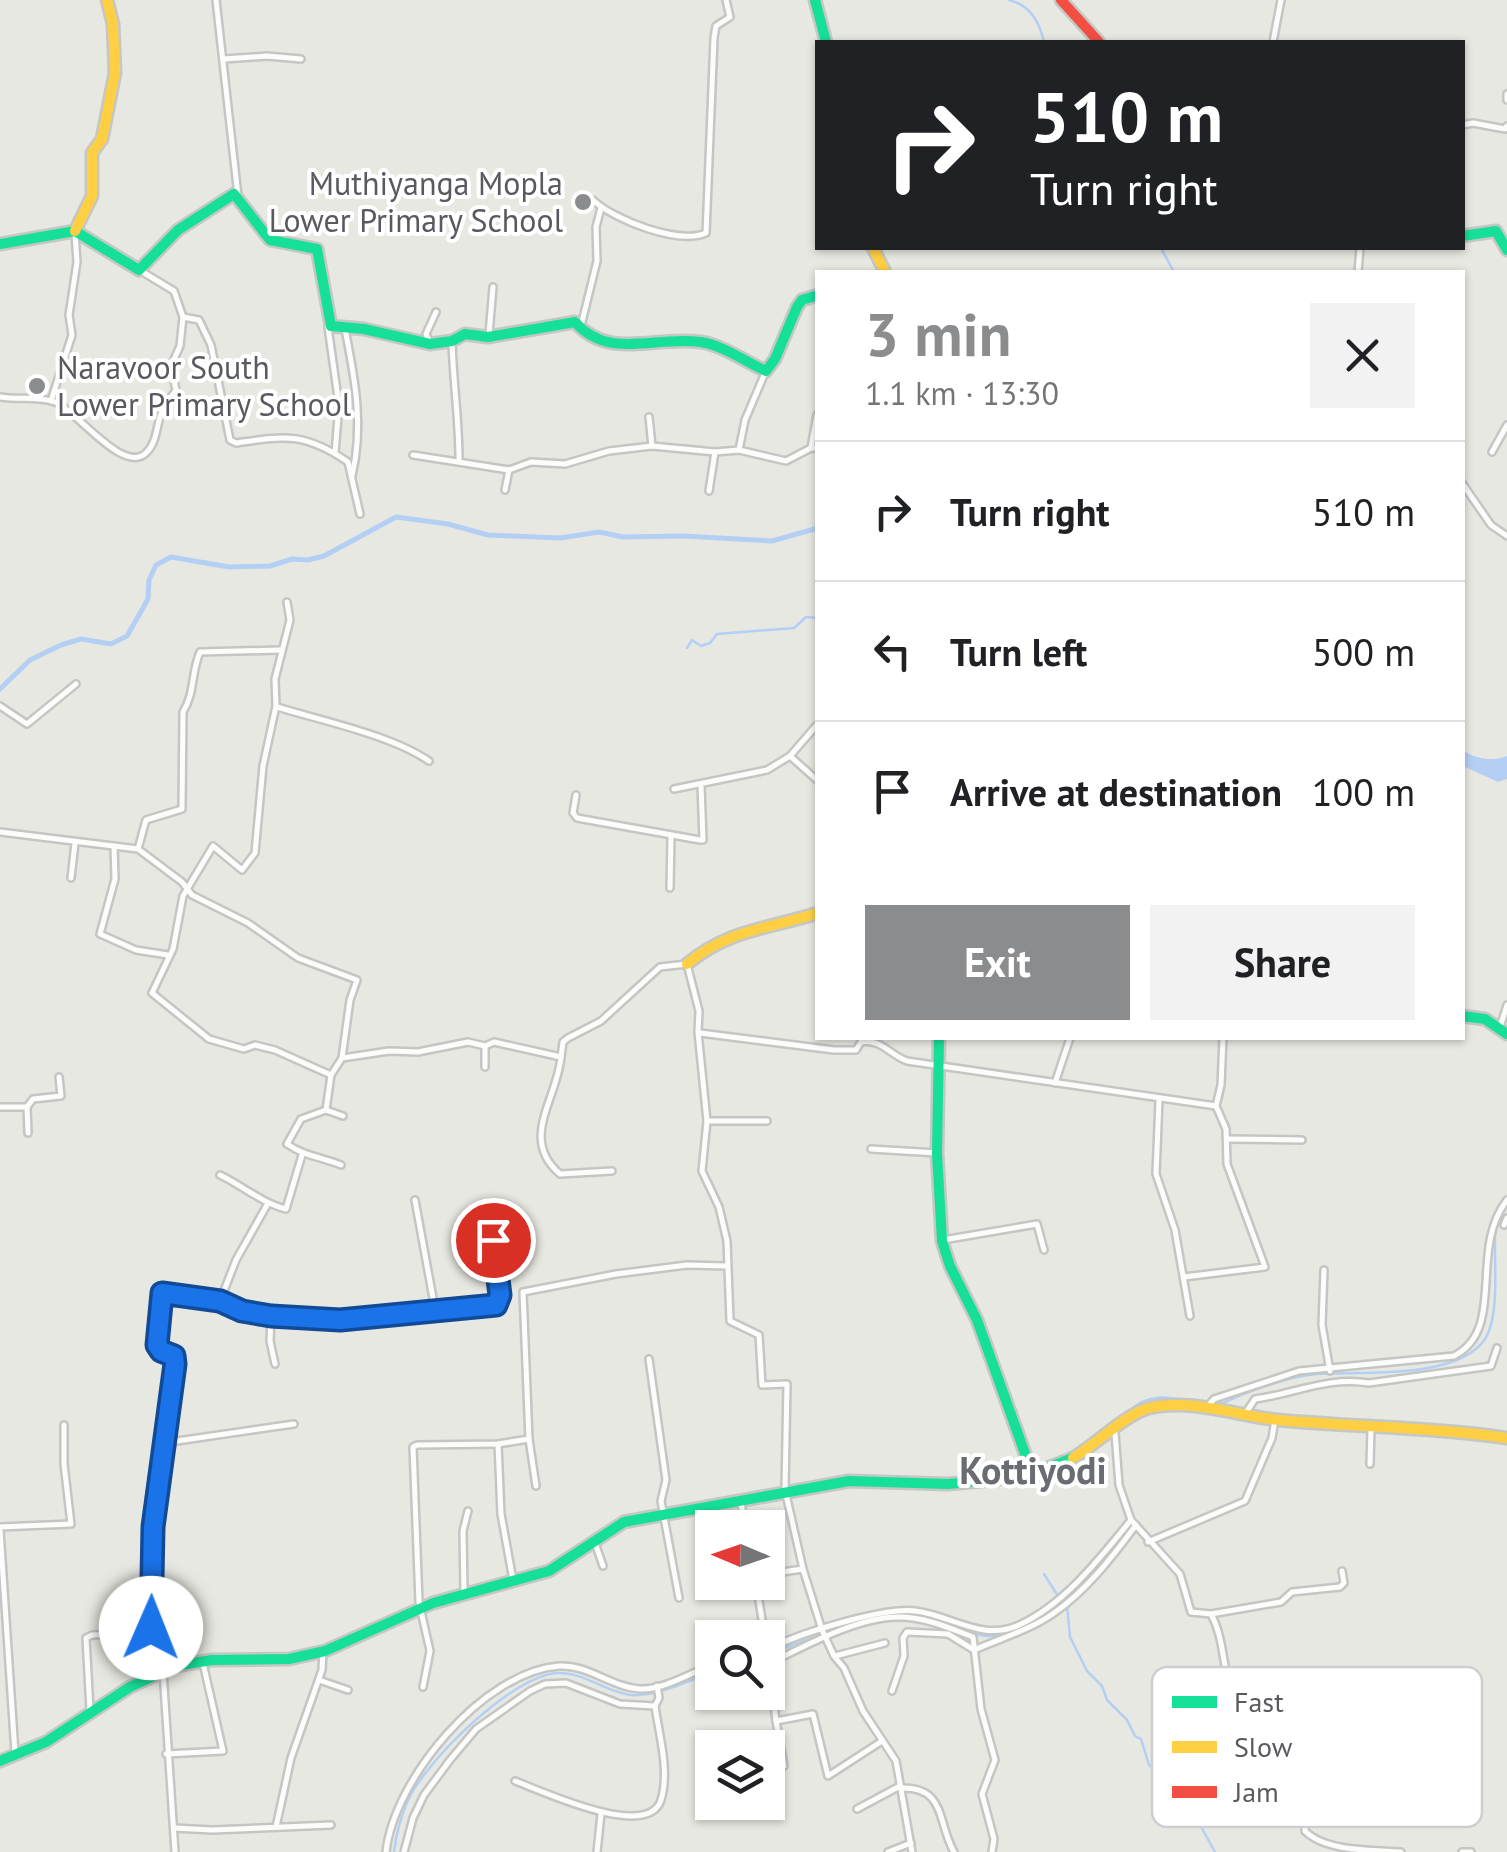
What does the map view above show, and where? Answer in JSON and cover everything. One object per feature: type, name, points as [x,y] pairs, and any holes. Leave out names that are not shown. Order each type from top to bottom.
[{"type":"main road","points":[[75,230],[92,196],[92,153],[107,122],[115,73],[113,24],[107,0]]},
{"type":"main road","points":[[815,0],[825,40]]},
{"type":"main road","points":[[1061,0],[1097,40]]},
{"type":"main road","points":[[0,244],[75,230],[139,270],[178,230],[227,195],[238,196],[270,240],[317,249],[328,322],[430,344],[452,341],[464,334],[488,338],[576,322],[592,339],[612,346],[657,340],[705,342],[766,371],[797,307],[802,300],[815,296]]},
{"type":"main road","points":[[1465,236],[1496,231],[1507,250]]},
{"type":"main road","points":[[687,964],[724,938],[748,927],[815,914]]},
{"type":"main road","points":[[1465,1016],[1485,1019],[1504,1030]]},
{"type":"main road","points":[[940,1040],[937,1153],[942,1240],[1032,1473]]},
{"type":"main road","points":[[0,1761],[49,1740],[163,1671],[216,1658],[263,1659],[323,1652],[422,1608],[563,1564],[612,1527],[635,1519],[851,1481],[944,1484],[1032,1473],[1066,1462],[1146,1409],[1176,1408],[1275,1420],[1470,1432],[1507,1438]]},
{"type":"street","points":[[216,0],[238,196]]},
{"type":"street","points":[[593,200],[638,227],[696,236],[706,233],[714,38],[716,26],[730,16],[726,0]]},
{"type":"street","points":[[1272,40],[1281,0]]},
{"type":"street","points":[[223,60],[267,56],[301,59]]},
{"type":"street","points":[[1465,124],[1473,122],[1505,129],[1507,126]]},
{"type":"street","points":[[580,326],[597,261],[596,228],[602,208]]},
{"type":"street","points":[[51,401],[72,335],[75,230]]},
{"type":"street","points":[[0,397],[51,401],[120,452],[137,458],[150,450],[164,406],[176,390],[171,366],[180,346],[183,318],[174,291],[139,270]]},
{"type":"street","points":[[488,338],[493,287]]},
{"type":"street","points":[[430,344],[426,334],[436,312]]},
{"type":"street","points":[[183,318],[194,318],[204,324],[230,440],[268,437],[318,443],[348,462],[360,514]]},
{"type":"street","points":[[328,322],[338,405],[335,453]]},
{"type":"street","points":[[345,326],[358,390],[359,446],[352,477]]},
{"type":"street","points":[[452,341],[459,460]]},
{"type":"street","points":[[738,450],[745,420],[766,371]]},
{"type":"street","points":[[650,418],[652,446]]},
{"type":"street","points":[[1492,452],[1507,425]]},
{"type":"street","points":[[413,456],[509,470],[531,462],[565,464],[610,451],[652,446],[715,452],[738,450],[786,461],[814,448]]},
{"type":"street","points":[[708,491],[715,452]]},
{"type":"street","points":[[505,490],[509,470]]},
{"type":"street","points":[[1465,487],[1491,525],[1507,536]]},
{"type":"street","points":[[286,602],[290,620],[275,679],[276,706],[263,766],[255,854],[242,870],[213,846],[187,888],[169,956],[152,992],[209,1039],[244,1049],[255,1045],[275,1050],[330,1075]]},
{"type":"street","points":[[138,850],[146,820],[182,809],[183,712],[192,701],[192,670],[200,652],[280,650]]},
{"type":"street","points":[[0,706],[27,724],[76,684]]},
{"type":"street","points":[[276,706],[367,734],[416,752],[429,761]]},
{"type":"street","points":[[674,789],[767,770],[790,756],[815,727]]},
{"type":"street","points":[[790,756],[815,779]]},
{"type":"street","points":[[576,795],[573,813],[577,818],[703,840],[702,786]]},
{"type":"street","points":[[0,832],[138,850],[192,895],[248,923],[298,958],[357,980],[350,1000],[342,1058],[330,1075],[326,1110]]},
{"type":"street","points":[[670,888],[671,836]]},
{"type":"street","points":[[72,878],[75,843]]},
{"type":"street","points":[[114,846],[115,878],[100,934],[136,950],[169,956]]},
{"type":"street","points":[[612,1171],[560,1174],[539,1142],[540,1128],[559,1078],[564,1042],[601,1021],[660,968],[687,964],[699,1011],[707,1121],[702,1172],[720,1207],[727,1241],[730,1321],[759,1336],[762,1384],[786,1384],[786,1490],[802,1569],[834,1656],[896,1761],[912,1852]]},
{"type":"street","points":[[1504,1030],[1507,1005]]},
{"type":"street","points":[[698,1032],[845,1050],[856,1050],[868,1040],[882,1044],[907,1062],[1216,1106]]},
{"type":"street","points":[[1055,1083],[1069,1040]]},
{"type":"street","points":[[1184,1276],[1265,1268],[1227,1164],[1228,1140],[1216,1106],[1223,1040]]},
{"type":"street","points":[[342,1058],[389,1051],[418,1052],[468,1042],[484,1046],[494,1042],[561,1057]]},
{"type":"street","points":[[484,1046],[484,1067]]},
{"type":"street","points":[[28,1133],[27,1107],[33,1099],[61,1096],[58,1077]]},
{"type":"street","points":[[1159,1100],[1156,1174],[1174,1230],[1190,1316]]},
{"type":"street","points":[[0,1107],[27,1107]]},
{"type":"street","points":[[340,1166],[321,1157],[302,1155],[288,1144],[302,1120],[326,1110],[343,1116]]},
{"type":"street","points":[[707,1121],[767,1120]]},
{"type":"street","points":[[1228,1140],[1302,1140]]},
{"type":"street","points":[[870,1149],[937,1153]]},
{"type":"street","points":[[220,1175],[250,1189],[267,1204],[286,1209],[302,1155]]},
{"type":"street","points":[[415,1200],[435,1309]]},
{"type":"street","points":[[1204,1411],[1214,1399],[1299,1372],[1454,1356],[1472,1349],[1482,1338],[1488,1319],[1491,1228],[1507,1200]]},
{"type":"street","points":[[220,1301],[236,1260],[267,1204]]},
{"type":"street","points":[[90,1714],[86,1638],[143,1633],[151,1628],[153,1527],[175,1364],[174,1356],[157,1345],[162,1293],[220,1301],[242,1311],[271,1316],[340,1320],[496,1305],[500,1295],[493,1240],[495,1215]]},
{"type":"street","points":[[942,1240],[1036,1224],[1044,1250]]},
{"type":"street","points":[[536,1486],[529,1440],[523,1292],[616,1274],[688,1265],[726,1266]]},
{"type":"street","points":[[1324,1270],[1322,1325],[1330,1370]]},
{"type":"street","points":[[271,1316],[270,1342],[275,1364]]},
{"type":"street","points":[[1244,1416],[1255,1400],[1302,1387],[1349,1380],[1368,1383],[1491,1366],[1497,1348]]},
{"type":"street","points":[[648,1360],[666,1480],[661,1501],[663,1517],[679,1598]]},
{"type":"street","points":[[1148,1542],[1245,1501],[1272,1438],[1275,1420]]},
{"type":"street","points":[[163,1443],[294,1424]]},
{"type":"street","points":[[15,1756],[0,1528],[71,1524],[64,1425]]},
{"type":"street","points":[[1370,1464],[1372,1425]]},
{"type":"street","points":[[1115,1430],[1119,1485],[1134,1523],[1180,1574],[1191,1612],[1211,1614],[1281,1602],[1292,1592],[1340,1587],[1344,1582],[1342,1570]]},
{"type":"street","points":[[423,1687],[430,1652],[422,1608],[414,1447],[529,1440]]},
{"type":"street","points":[[498,1444],[502,1514],[514,1582]]},
{"type":"street","points":[[740,1502],[742,1510]]},
{"type":"street","points":[[464,1594],[463,1531],[468,1511]]},
{"type":"street","points":[[785,1654],[824,1634],[898,1610],[919,1611],[981,1631],[1020,1625],[1093,1566],[1134,1523]]},
{"type":"street","points":[[974,1650],[1021,1632],[1054,1613],[1112,1558],[1134,1523]]},
{"type":"street","points":[[594,1540],[602,1566]]},
{"type":"street","points":[[785,1572],[802,1569]]},
{"type":"street","points":[[1211,1614],[1218,1627],[1225,1667]]},
{"type":"street","points":[[785,1645],[886,1618],[934,1622],[973,1637],[981,1710],[994,1760],[982,1794],[994,1839],[992,1852]]},
{"type":"street","points":[[892,1692],[907,1632],[948,1634],[974,1650]]},
{"type":"street","points":[[834,1656],[885,1643]]},
{"type":"street","points":[[276,1828],[291,1758],[319,1680],[323,1652]]},
{"type":"street","points":[[166,1754],[223,1752],[204,1663]]},
{"type":"street","points":[[386,1852],[403,1793],[430,1755],[497,1688],[516,1677],[564,1665],[636,1689],[658,1687],[695,1673]]},
{"type":"street","points":[[163,1671],[175,1852]]},
{"type":"street","points":[[319,1680],[348,1690]]},
{"type":"street","points":[[404,1852],[424,1795],[450,1760],[476,1729],[530,1690],[545,1684],[566,1683],[620,1704],[655,1706]]},
{"type":"street","points":[[515,1781],[601,1814],[654,1812],[660,1804],[664,1777],[655,1706],[658,1687]]},
{"type":"street","points":[[775,1710],[778,1730]]},
{"type":"street","points":[[776,1720],[813,1714],[828,1776],[882,1741]]},
{"type":"street","points":[[857,1809],[900,1787],[922,1790],[932,1796],[954,1852]]},
{"type":"street","points":[[596,1852],[601,1814]]},
{"type":"street","points":[[173,1828],[330,1824]]},
{"type":"street","points":[[1305,1827],[1311,1838],[1350,1848],[1401,1852]]},
{"type":"street","points":[[888,1852],[910,1844]]},
{"type":"street","points":[[1462,1852],[1471,1852]]},
{"type":"water","points":[[1465,751],[1484,759],[1507,756],[1507,779],[1498,782],[1465,767]]},
{"type":"waterway","points":[[1009,0],[1033,15],[1043,40]]},
{"type":"waterway","points":[[1162,250],[1173,270]]},
{"type":"waterway","points":[[0,689],[30,660],[61,645],[81,639],[111,644],[127,636],[148,599],[149,580],[156,565],[171,557],[229,567],[308,560],[324,556],[396,517],[448,524],[488,535],[560,538],[599,532],[623,537],[772,541],[815,529]]},
{"type":"waterway","points":[[687,648],[692,640],[701,646],[710,643],[717,634],[794,628],[806,617],[815,618]]},
{"type":"waterway","points":[[1216,1405],[1297,1377],[1407,1371],[1454,1361],[1472,1352],[1485,1339],[1493,1317],[1495,1233]]},
{"type":"waterway","points":[[1128,1412],[1151,1399],[1194,1402]]},
{"type":"waterway","points":[[1120,1478],[1134,1519]]},
{"type":"waterway","points":[[911,1614],[986,1636],[1007,1634],[1048,1612],[1068,1596],[1132,1525]]},
{"type":"waterway","points":[[1044,1574],[1063,1604]]},
{"type":"waterway","points":[[1067,1605],[1070,1637],[1087,1671],[1141,1739],[1152,1767]]},
{"type":"waterway","points":[[785,1648],[831,1631]]},
{"type":"waterway","points":[[394,1852],[403,1812],[418,1783],[452,1743],[517,1688],[557,1673],[621,1693],[641,1695],[695,1679]]},
{"type":"waterway","points":[[1201,1827],[1215,1852]]},
{"type":"traffic: fast","points":[[815,0],[825,40]]},
{"type":"traffic: fast","points":[[0,244],[75,231],[139,270],[178,230],[234,194],[270,240],[317,249],[331,326],[430,344],[452,341],[465,334],[488,337],[575,322],[588,334],[618,344],[709,344],[766,371],[797,307],[802,300],[815,296]]},
{"type":"traffic: fast","points":[[1465,236],[1496,231],[1507,250]]},
{"type":"traffic: fast","points":[[1465,1016],[1485,1019],[1507,1034]]},
{"type":"traffic: fast","points":[[939,1040],[937,1153],[942,1241],[977,1320],[1032,1473]]},
{"type":"traffic: fast","points":[[0,1761],[46,1742],[130,1687],[175,1666],[212,1660],[289,1659],[325,1651],[433,1603],[549,1571],[624,1522],[849,1481],[948,1484],[992,1480],[1037,1472],[1073,1458]]},
{"type":"traffic: slow","points":[[75,231],[92,196],[92,153],[102,139],[115,73],[113,24],[107,0]]},
{"type":"traffic: slow","points":[[874,250],[884,270]]},
{"type":"traffic: slow","points":[[687,964],[718,944],[749,931],[815,914]]},
{"type":"traffic: slow","points":[[1073,1458],[1131,1417],[1165,1405],[1197,1406],[1278,1420],[1507,1438]]},
{"type":"traffic: jam","points":[[1061,0],[1097,40]]},
{"type":"place","name":"Muthiyanga Mopla Lower Primary School","points":[[583,202]]},
{"type":"place","name":"Naravoor South Lower Primary School","points":[[37,386]]},
{"type":"district","name":"Kottiyodi","points":[[1033,1471]]},
{"type":"route","points":[[151,1628],[153,1527],[175,1364],[174,1356],[157,1345],[162,1293],[220,1301],[242,1311],[271,1316],[340,1320],[496,1305],[500,1295],[493,1240]]}]
